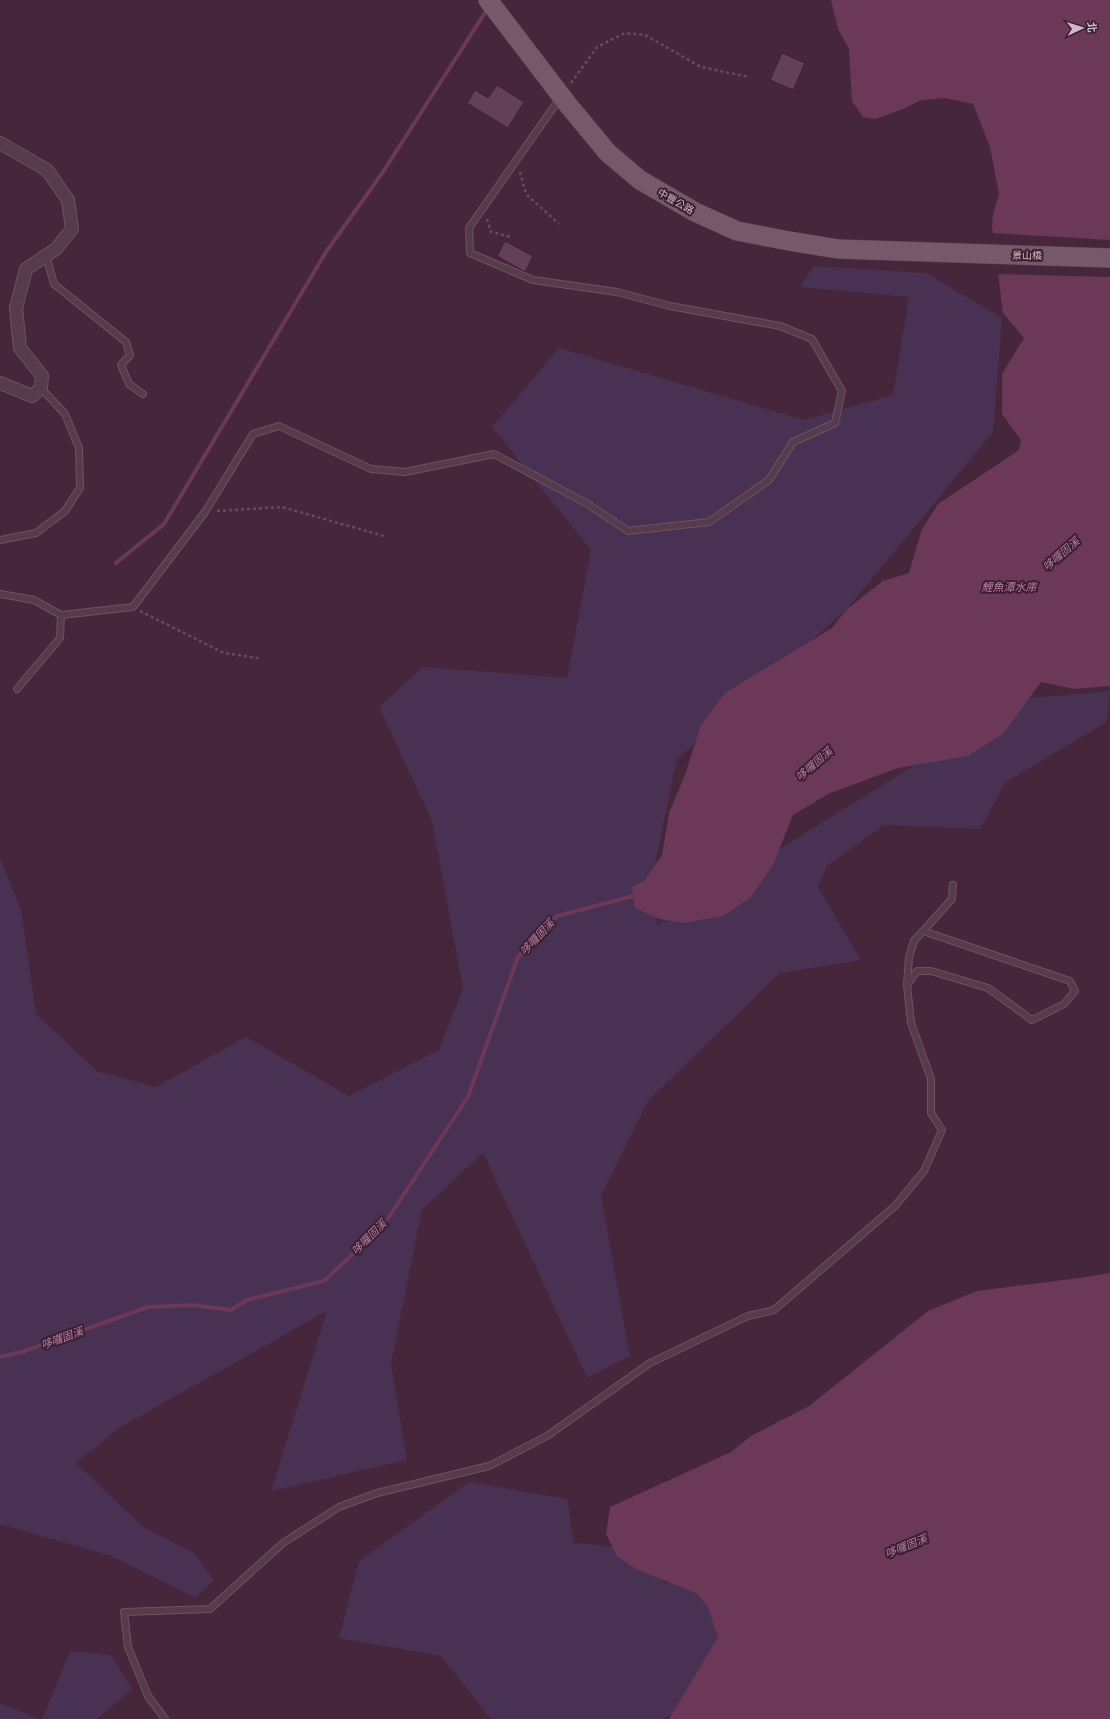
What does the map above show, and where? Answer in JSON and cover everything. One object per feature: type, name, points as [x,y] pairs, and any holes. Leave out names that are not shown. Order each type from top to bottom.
[{"type":"main road","name":"中豐公路","points":[[488,0],[561,96],[608,153],[640,180],[695,212],[737,230],[788,241],[838,249],[945,253]]},
{"type":"main road","name":"景山橋","points":[[945,253],[1110,258]]},
{"type":"street","points":[[0,143],[47,170],[68,200],[72,229],[56,249],[26,269],[16,308],[20,348],[42,376],[41,388],[32,396],[0,383]]},
{"type":"lane","points":[[0,594],[34,600],[61,615],[133,607],[205,512],[253,434],[279,426],[371,469],[405,472],[494,454],[586,503],[628,531],[709,522],[769,480],[793,442],[835,423],[842,392],[812,339],[780,326],[670,306],[617,292],[532,280],[470,254],[469,228],[561,96]]},
{"type":"lane","points":[[46,256],[54,284],[126,342],[130,355],[121,365],[129,384],[143,394]]},
{"type":"lane","points":[[0,540],[36,533],[66,511],[80,488],[79,448],[65,414],[41,388]]},
{"type":"lane","points":[[17,688],[60,638],[61,615]]},
{"type":"lane","points":[[165,1719],[148,1696],[128,1647],[124,1612],[210,1609],[283,1543],[339,1507],[377,1493],[489,1466],[547,1436],[650,1363],[748,1316],[774,1310],[895,1206],[924,1171],[942,1130],[931,1113],[931,1079],[911,1023],[907,985],[909,957],[914,941],[952,899],[953,885]]},
{"type":"lane","points":[[907,985],[917,971],[931,972],[988,988],[1032,1020],[1064,1004],[1075,991],[1070,981],[923,931]]},
{"type":"path","points":[[561,96],[597,47],[625,33],[644,35],[700,67],[749,77]]},
{"type":"path","points":[[516,160],[526,194],[559,224]]},
{"type":"path","points":[[483,208],[491,232],[511,237]]},
{"type":"path","points":[[205,512],[282,507],[384,536]]},
{"type":"path","points":[[133,607],[224,653],[258,658]]},
{"type":"shaded area","points":[[814,266],[926,273],[1002,318],[993,432],[847,609],[677,759],[655,864],[657,925],[1021,699],[1110,691],[1107,722],[1005,783],[980,829],[884,825],[827,866],[818,887],[861,960],[780,973],[648,1101],[601,1196],[630,1356],[587,1378],[483,1153],[422,1210],[391,1363],[407,1460],[271,1491],[327,1311],[119,1428],[76,1463],[143,1527],[194,1553],[214,1580],[196,1598],[111,1556],[0,1524],[0,858],[21,909],[36,1014],[97,1071],[156,1087],[246,1037],[349,1096],[439,1050],[463,988],[432,821],[379,707],[423,667],[567,678],[591,550],[492,427],[559,348],[804,420],[893,395],[909,297],[800,287]]},
{"type":"shaded area","points":[[469,1482],[568,1499],[573,1543],[648,1550],[665,1584],[702,1561],[727,1592],[717,1693],[663,1719],[491,1719],[441,1656],[339,1638],[359,1561]]},
{"type":"shaded area","points":[[70,1651],[111,1655],[132,1689],[97,1719],[42,1719]]},
{"type":"shaded area","points":[[0,1703],[39,1719],[0,1719]]},
{"type":"water","name":"鯉魚潭水庫","points":[[831,0],[1110,0],[1110,686],[1074,689],[1041,682],[1003,734],[968,756],[898,768],[828,794],[793,815],[773,865],[751,897],[723,916],[684,923],[660,919],[635,908],[632,887],[644,881],[662,855],[669,813],[685,775],[701,725],[725,693],[832,628],[847,609],[883,581],[909,573],[922,529],[938,504],[1019,450],[1021,440],[1002,414],[1002,374],[1024,338],[1003,313],[992,226],[993,215],[999,194],[990,147],[973,104],[945,98],[921,100],[903,109],[875,119],[863,117],[852,101],[849,49],[838,29]]},
{"type":"water","points":[[1110,1273],[1110,1719],[669,1719],[718,1637],[707,1605],[696,1593],[636,1569],[617,1556],[606,1534],[610,1507],[731,1452],[751,1436],[809,1406],[928,1311],[977,1291]]},
{"type":"pier","points":[[991,233],[1110,240],[1110,277],[996,274]]},
{"type":"building","points":[[782,53],[805,63],[793,90],[770,80]]},
{"type":"building","points":[[497,85],[524,102],[508,128],[467,103],[475,90],[488,98]]},
{"type":"building","points":[[505,241],[533,256],[525,272],[497,256]]},
{"type":"waterway","points":[[116,563],[164,524],[326,252],[383,172],[488,8]]},
{"type":"waterway","name":"哆囉固溪","points":[[0,1357],[25,1351],[148,1307],[192,1305],[231,1310],[247,1300],[324,1281],[383,1226],[468,1097],[518,957],[557,916],[637,895]]}]
